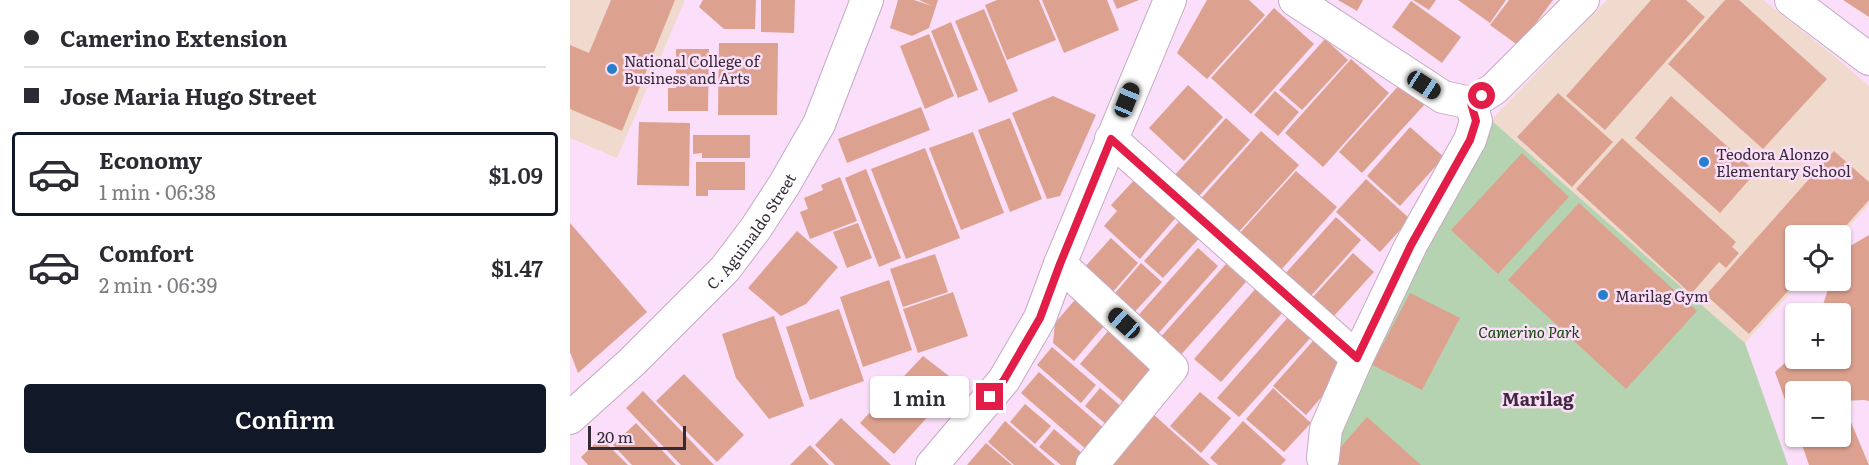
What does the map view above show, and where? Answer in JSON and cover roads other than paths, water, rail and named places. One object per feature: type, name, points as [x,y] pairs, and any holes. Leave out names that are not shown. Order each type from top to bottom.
[{"type":"street","name":"C. Aguinaldo Street","points":[[570,418],[632,363],[725,269],[756,228],[819,124],[867,0]]},
{"type":"street","points":[[932,465],[1004,380],[1040,318],[1111,139],[1170,0]]},
{"type":"street","points":[[1295,0],[1443,97],[1471,103],[1494,89],[1583,0]]},
{"type":"street","points":[[1791,0],[1869,59]]},
{"type":"street","points":[[1322,463],[1326,429],[1357,358],[1411,245],[1470,140],[1476,121],[1471,103]]},
{"type":"street","points":[[1111,139],[1357,358]]},
{"type":"street","points":[[1060,264],[1172,368],[1092,465]]},
{"type":"place","name":"National College of Business and Arts","points":[[612,69]]},
{"type":"place","name":"Teodora Alonzo Elementary School","points":[[1704,162]]},
{"type":"place","name":"Marilag Gym","points":[[1603,295]]},
{"type":"district","name":"Marilag","points":[[1538,398]]},
{"type":"park label","name":"Camerino Park","points":[[1529,331]]}]
